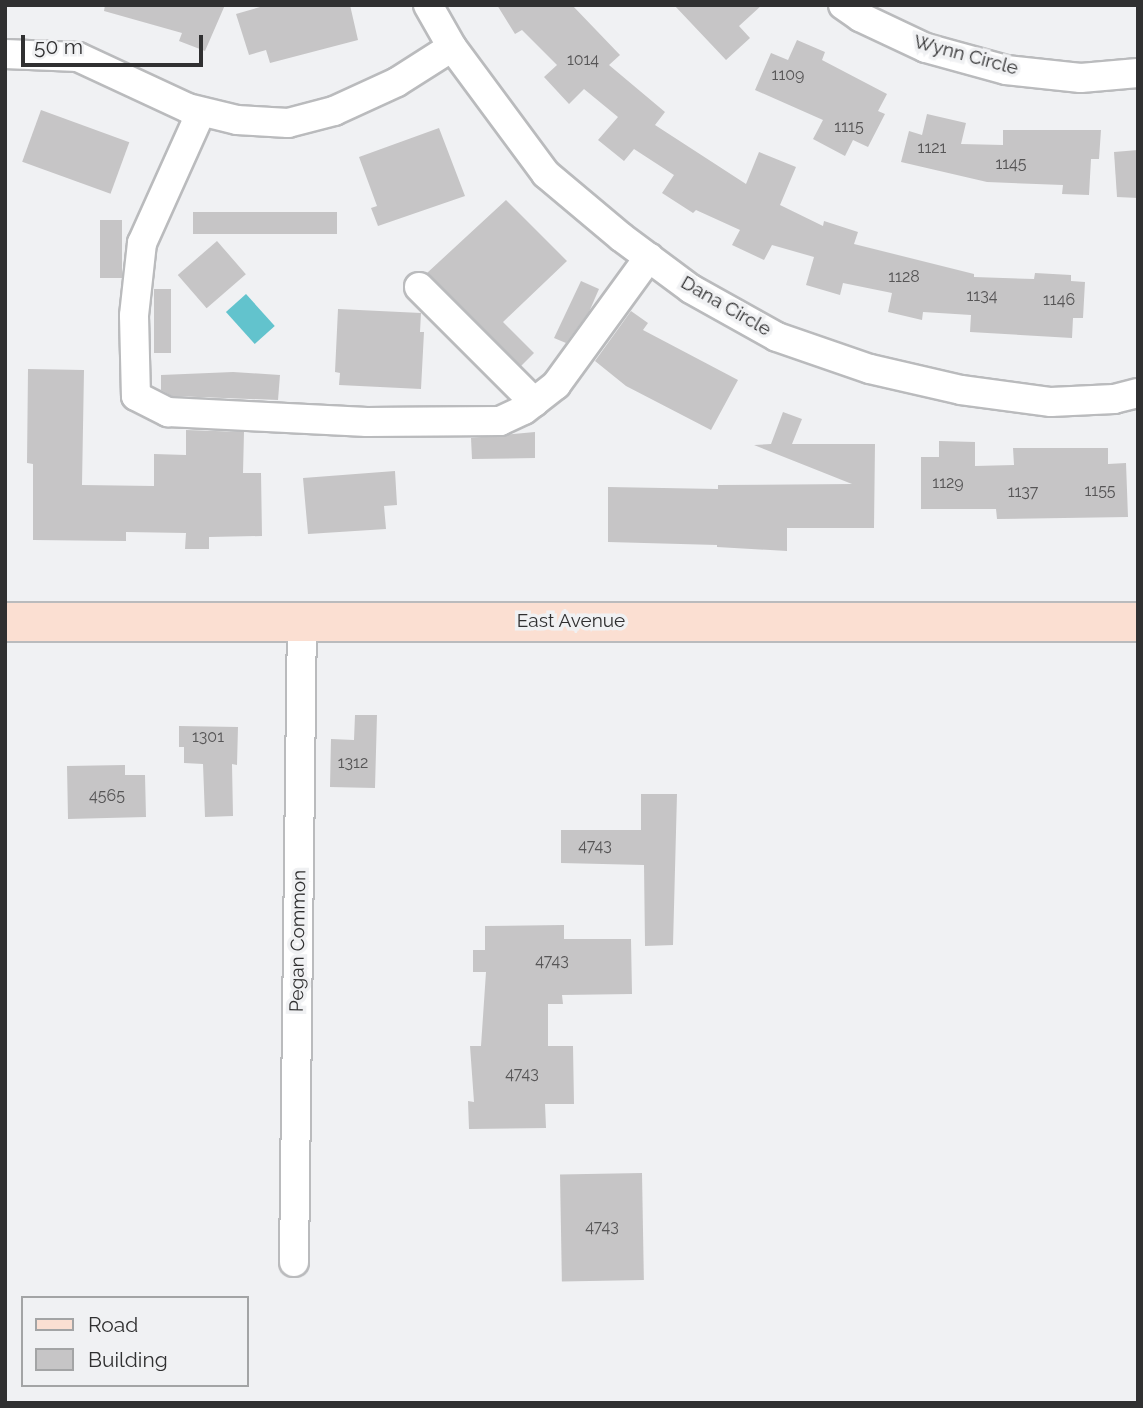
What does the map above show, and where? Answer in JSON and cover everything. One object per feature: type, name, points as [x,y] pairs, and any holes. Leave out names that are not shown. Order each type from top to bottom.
[{"type":"main road","name":"East Avenue","points":[[5,622],[1138,622]]},
{"type":"street","name":"Dana Circle","points":[[428,5],[452,47],[546,174],[691,289],[777,337],[870,369],[961,390],[1051,402],[1114,399],[1138,393]]},
{"type":"street","name":"Wynn Circle","points":[[844,5],[860,17],[926,48],[1006,70],[1081,78],[1138,72]]},
{"type":"street","points":[[5,54],[78,57],[201,112],[237,120],[288,122],[334,111],[397,82],[452,47]]},
{"type":"street","points":[[201,112],[142,243],[134,316],[136,396],[168,412],[367,422],[500,421],[534,402],[556,385],[649,257]]},
{"type":"street","points":[[419,287],[534,402]]},
{"type":"street","name":"Pegan Common","points":[[294,1262],[302,620]]},
{"type":"water","points":[[246,294],[275,326],[255,344],[226,312]]},
{"type":"building","points":[[105,5],[225,5],[205,51],[179,41],[182,33],[104,11]]},
{"type":"building","points":[[267,5],[350,5],[358,40],[270,63],[266,50],[249,55],[236,14]]},
{"type":"building","points":[[497,5],[572,5],[620,55],[609,65],[665,112],[655,125],[746,184],[759,152],[796,167],[780,205],[823,226],[824,221],[858,232],[854,244],[974,274],[974,277],[1034,279],[1035,273],[1071,275],[1071,281],[1085,282],[1083,318],[1073,318],[1072,338],[970,332],[971,315],[923,312],[922,320],[888,312],[892,293],[843,283],[840,295],[806,285],[814,257],[772,245],[764,260],[732,245],[740,230],[696,210],[693,213],[662,193],[674,175],[634,149],[624,161],[598,140],[618,117],[584,89],[569,104],[544,77],[557,65],[522,30],[515,34]]},
{"type":"building","points":[[674,5],[762,5],[739,26],[750,38],[726,60]]},
{"type":"building","points":[[797,40],[825,52],[822,60],[887,94],[878,111],[885,114],[868,147],[853,140],[845,156],[813,139],[823,120],[755,90],[771,53],[788,60]]},
{"type":"building","points":[[41,110],[129,142],[111,194],[22,162]]},
{"type":"building","points":[[927,114],[966,123],[961,144],[1003,145],[1003,130],[1101,130],[1099,159],[1091,159],[1089,195],[1062,194],[1063,185],[987,182],[901,162],[909,131],[922,135]]},
{"type":"building","points":[[439,128],[465,196],[378,226],[371,208],[377,206],[359,157]]},
{"type":"building","points":[[1138,150],[1138,198],[1117,197],[1114,152]]},
{"type":"building","points":[[506,200],[567,261],[503,322],[534,353],[521,366],[427,273]]},
{"type":"building","points":[[193,212],[337,212],[337,234],[193,234]]},
{"type":"building","points":[[100,220],[122,220],[122,278],[100,278]]},
{"type":"building","points":[[217,241],[246,274],[207,308],[178,275]]},
{"type":"building","points":[[581,281],[599,289],[589,312],[566,343],[554,338]]},
{"type":"building","points":[[154,289],[171,289],[171,353],[154,353]]},
{"type":"building","points":[[338,309],[421,313],[420,332],[424,332],[421,389],[339,385],[340,373],[335,372]]},
{"type":"building","points":[[631,311],[648,323],[643,330],[738,380],[711,430],[626,386],[595,361]]},
{"type":"building","points":[[28,369],[84,370],[82,485],[154,486],[154,454],[186,455],[186,430],[244,432],[243,473],[261,473],[262,536],[209,537],[209,549],[185,549],[186,533],[126,532],[126,541],[33,540],[33,464],[27,463]]},
{"type":"building","points":[[233,372],[280,375],[278,400],[172,396],[161,390],[161,375]]},
{"type":"building","points":[[783,412],[802,419],[792,444],[875,444],[874,528],[787,528],[787,551],[717,545],[608,542],[608,487],[718,489],[718,485],[852,484],[754,445],[771,444]]},
{"type":"building","points":[[535,432],[535,458],[472,459],[471,438]]},
{"type":"building","points":[[939,441],[975,442],[975,466],[1014,465],[1013,448],[1108,448],[1108,464],[1126,463],[1128,517],[997,519],[996,509],[921,509],[921,457],[939,457]]},
{"type":"building","points":[[395,471],[397,505],[384,506],[386,529],[308,534],[303,478]]},
{"type":"building","points":[[355,715],[377,715],[375,788],[330,787],[331,739],[354,740]]},
{"type":"building","points":[[179,726],[238,727],[237,765],[232,764],[233,816],[205,817],[203,764],[184,763],[184,747],[179,747]]},
{"type":"building","points":[[125,765],[125,775],[145,775],[146,817],[68,819],[67,766]]},
{"type":"building","points":[[641,794],[677,794],[673,945],[645,946],[644,865],[561,863],[561,830],[641,830]]},
{"type":"building","points":[[564,925],[564,939],[631,939],[632,994],[562,995],[563,1004],[548,1004],[548,1046],[573,1046],[574,1104],[545,1104],[546,1128],[469,1129],[468,1101],[474,1102],[470,1046],[481,1046],[486,972],[473,972],[473,950],[485,950],[485,926]]},
{"type":"building","points":[[642,1173],[644,1280],[562,1281],[560,1174]]}]
